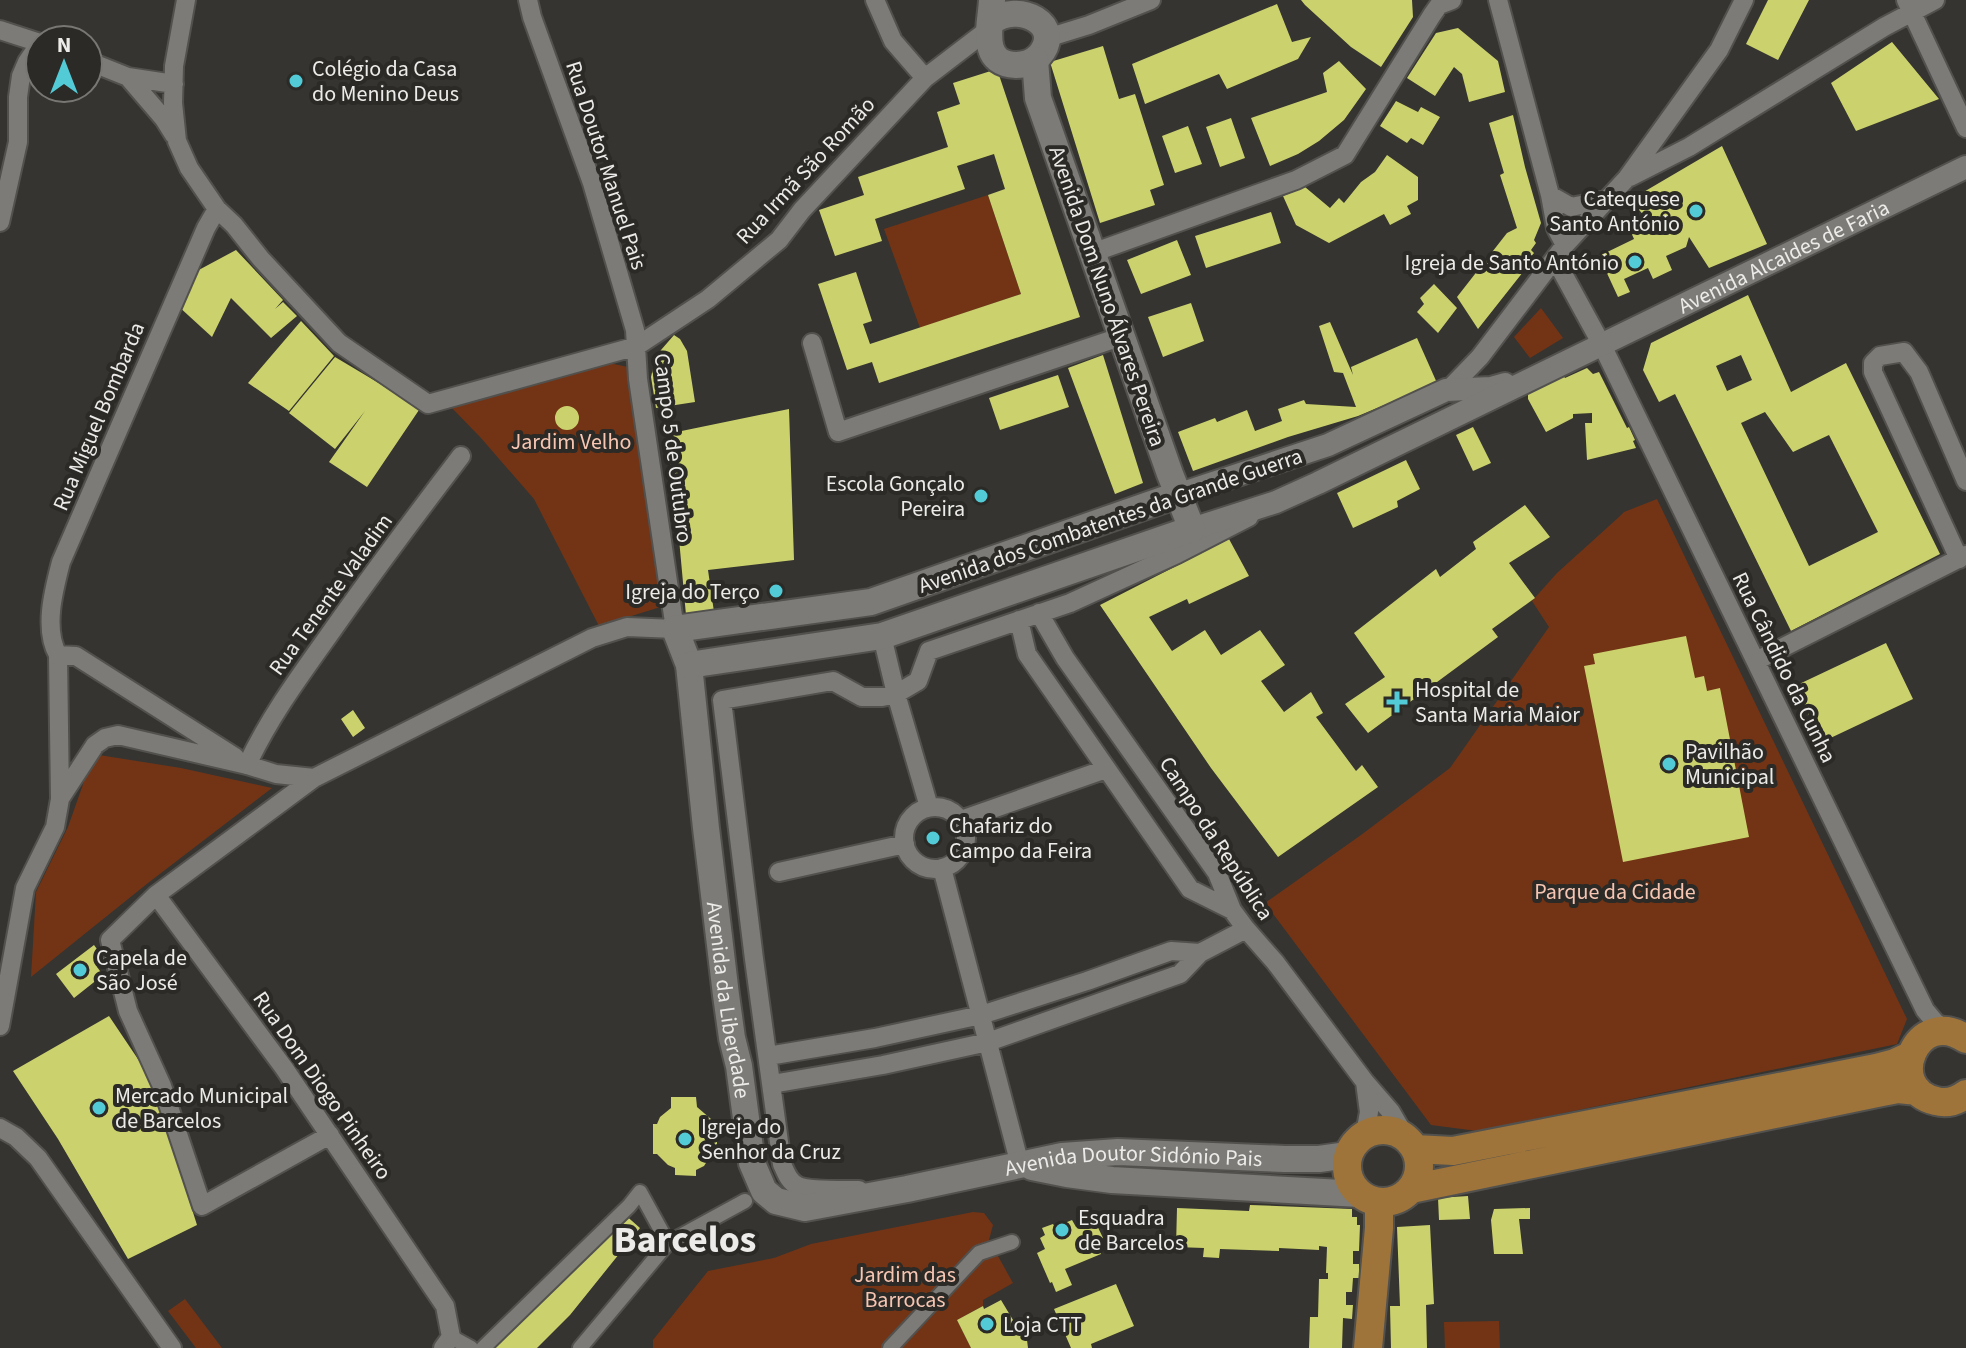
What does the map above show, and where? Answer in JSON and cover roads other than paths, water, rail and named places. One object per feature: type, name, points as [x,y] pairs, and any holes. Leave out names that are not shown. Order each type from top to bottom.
[{"type":"main road","name":"Avenida Dom Nuno Álvares Pereira","points":[[1008,38],[1044,23],[1027,7],[1016,3],[1003,10],[1008,38],[1038,98],[1177,495],[1192,529]]},
{"type":"main road","name":"Avenida dos Combatentes da Grande Guerra","points":[[675,629],[885,597],[1177,495]]},
{"type":"main road","name":"Avenida dos Combatentes da Grande Guerra","points":[[689,665],[880,636],[1192,529]]},
{"type":"main road","points":[[859,603],[859,621],[880,636],[893,612],[885,597]]},
{"type":"main road","name":"Avenida da Liberdade","points":[[675,629],[689,665],[732,1038],[739,1066],[752,1163],[764,1191],[776,1201],[805,1208],[1020,1165]]},
{"type":"main road","points":[[1944,1036],[1908,1071],[1912,1082],[1927,1098],[1938,1102],[1949,1102],[1966,1094]]},
{"type":"main road","points":[[1411,1189],[1895,1063],[1944,1036]]},
{"type":"main road","points":[[1410,1144],[1453,1151],[1898,1089],[1918,1091]]},
{"type":"main road","points":[[1375,1131],[1397,1133],[1410,1144],[1418,1159],[1419,1170],[1411,1189],[1400,1198],[1390,1201],[1369,1198],[1353,1186],[1346,1166],[1357,1145],[1375,1131]]},
{"type":"main road","name":"Avenida Doutor Sidónio Pais","points":[[1020,1165],[1062,1156],[1118,1152],[1319,1159],[1357,1145]]},
{"type":"main road","name":"Avenida Doutor Sidónio Pais","points":[[1020,1165],[1112,1180],[1369,1198]]},
{"type":"main road","points":[[1368,1348],[1379,1228],[1369,1198]]},
{"type":"street","points":[[177,141],[174,75],[186,0]]},
{"type":"street","name":"Rua Doutor Manuel Pais","points":[[528,0],[592,183],[637,346]]},
{"type":"street","points":[[875,0],[893,41],[925,78]]},
{"type":"street","name":"Rua Irmã São Romão","points":[[637,346],[708,299],[779,240],[802,210],[925,78],[957,53],[1008,38],[1089,25],[1151,0]]},
{"type":"street","points":[[1092,253],[1296,180],[1345,155],[1432,15],[1439,5],[1452,0]]},
{"type":"street","name":"Rua Cândido da Cunha","points":[[1498,0],[1550,195],[1560,252],[1756,661],[1944,1036]]},
{"type":"street","points":[[1446,390],[1480,357],[1560,252],[1627,178],[1719,50],[1744,0]]},
{"type":"street","points":[[1627,178],[1689,147],[1884,27],[1909,6],[1935,0]]},
{"type":"street","points":[[1909,6],[1966,128]]},
{"type":"street","points":[[0,30],[24,38]]},
{"type":"street","points":[[104,67],[128,77],[174,75]]},
{"type":"street","points":[[0,222],[18,142],[18,97],[24,69]]},
{"type":"street","points":[[128,77],[164,119],[189,168],[217,209]]},
{"type":"street","name":"Avenida Alcaides de Faria","points":[[1602,345],[1966,167]]},
{"type":"street","points":[[1550,195],[1571,207],[1606,200]]},
{"type":"street","name":"Campo 5 de Outubro","points":[[217,209],[339,343],[428,404],[637,346],[638,379],[675,629]]},
{"type":"street","name":"Rua Miguel Bombarda","points":[[60,799],[58,655],[52,644],[51,627],[54,587],[61,562],[217,209]]},
{"type":"street","points":[[812,343],[838,432],[1123,336]]},
{"type":"street","name":"Avenida dos Combatentes da Grande Guerra","points":[[1192,529],[1276,502],[1602,345]]},
{"type":"street","points":[[1756,661],[1962,557],[1873,372],[1873,363],[1880,356],[1904,352],[1909,357],[1919,372],[1966,481]]},
{"type":"street","name":"Avenida dos Combatentes da Grande Guerra","points":[[1177,495],[1328,445],[1446,390],[1491,388],[1534,378]]},
{"type":"street","points":[[1328,445],[1336,456],[1340,472]]},
{"type":"street","points":[[1302,454],[1306,470],[1318,483]]},
{"type":"street","name":"Rua Tenente Valadim","points":[[247,765],[258,740],[292,686],[461,456]]},
{"type":"street","points":[[907,1189],[850,1190],[796,1185],[782,1164],[722,700],[833,681],[862,697],[896,694],[918,681],[929,651],[1070,603],[1222,532],[1276,502]]},
{"type":"street","points":[[1177,554],[1187,542],[1192,529]]},
{"type":"street","name":"Campo da República","points":[[1039,613],[1065,658],[1217,873],[1232,910],[1391,1112],[1410,1144]]},
{"type":"street","points":[[1019,620],[1027,654],[1190,889],[1232,910]]},
{"type":"street","points":[[330,1135],[202,1206],[162,1086],[128,1011],[110,940],[156,895],[314,778],[592,638],[627,627],[675,629]]},
{"type":"street","points":[[880,636],[929,807]]},
{"type":"street","points":[[58,655],[76,656],[247,765]]},
{"type":"street","points":[[0,1026],[25,888],[55,827],[60,799],[95,745],[105,738],[118,735],[276,774],[314,778]]},
{"type":"street","points":[[961,820],[1106,769]]},
{"type":"street","points":[[929,807],[941,807],[961,820],[966,831],[966,844],[953,863],[942,868],[930,868],[918,864],[910,855],[905,844],[905,832],[918,812],[929,807]]},
{"type":"street","points":[[779,872],[905,844]]},
{"type":"street","points":[[942,868],[1020,1165]]},
{"type":"street","name":"Rua Dom Diogo Pinheiro","points":[[156,895],[284,1068],[445,1306],[447,1343]]},
{"type":"street","points":[[772,1084],[883,1065],[988,1042],[1180,974],[1200,953],[1246,929]]},
{"type":"street","points":[[768,1056],[875,1038],[981,1015],[1171,951],[1200,953]]},
{"type":"street","points":[[723,962],[754,959]]},
{"type":"street","points":[[1087,981],[1096,1004]]},
{"type":"street","points":[[875,1038],[883,1065]]},
{"type":"street","points":[[1357,1145],[1369,1112],[1365,1082]]},
{"type":"street","points":[[0,1128],[16,1137],[38,1158],[172,1348]]},
{"type":"street","points":[[483,1348],[640,1192],[668,1243]]},
{"type":"street","points":[[580,1348],[668,1243],[745,1201]]},
{"type":"street","points":[[890,1348],[979,1253],[1012,1242]]},
{"type":"street","points":[[447,1343],[471,1348]]},
{"type":"place","name":"Colégio da Casa do Menino Deus","points":[[296,81]]},
{"type":"place","name":"Catequese Santo António","points":[[1696,211]]},
{"type":"place","name":"Igreja de Santo António","points":[[1635,262]]},
{"type":"place","name":"Escola Gonçalo Pereira","points":[[981,496]]},
{"type":"place","name":"Igreja do Terço","points":[[776,591]]},
{"type":"place","name":"Hospital de Santa Maria Maior","points":[[1397,702]]},
{"type":"place","name":"Pavilhão Municipal","points":[[1669,764]]},
{"type":"place","name":"Chafariz do Campo da Feira","points":[[933,838]]},
{"type":"place","name":"Capela de São José","points":[[80,970]]},
{"type":"place","name":"Mercado Municipal de Barcelos","points":[[99,1108]]},
{"type":"place","name":"Igreja do Senhor da Cruz","points":[[685,1139]]},
{"type":"place","name":"Esquadra de Barcelos","points":[[1062,1230]]},
{"type":"place","name":"Loja CTT","points":[[987,1324]]},
{"type":"district","name":"Barcelos","points":[[685,1239]]},
{"type":"park label","name":"Jardim Velho","points":[[571,441]]},
{"type":"park label","name":"Parque da Cidade","points":[[1615,891]]},
{"type":"park label","name":"Jardim das Barrocas","points":[[905,1286]]}]
